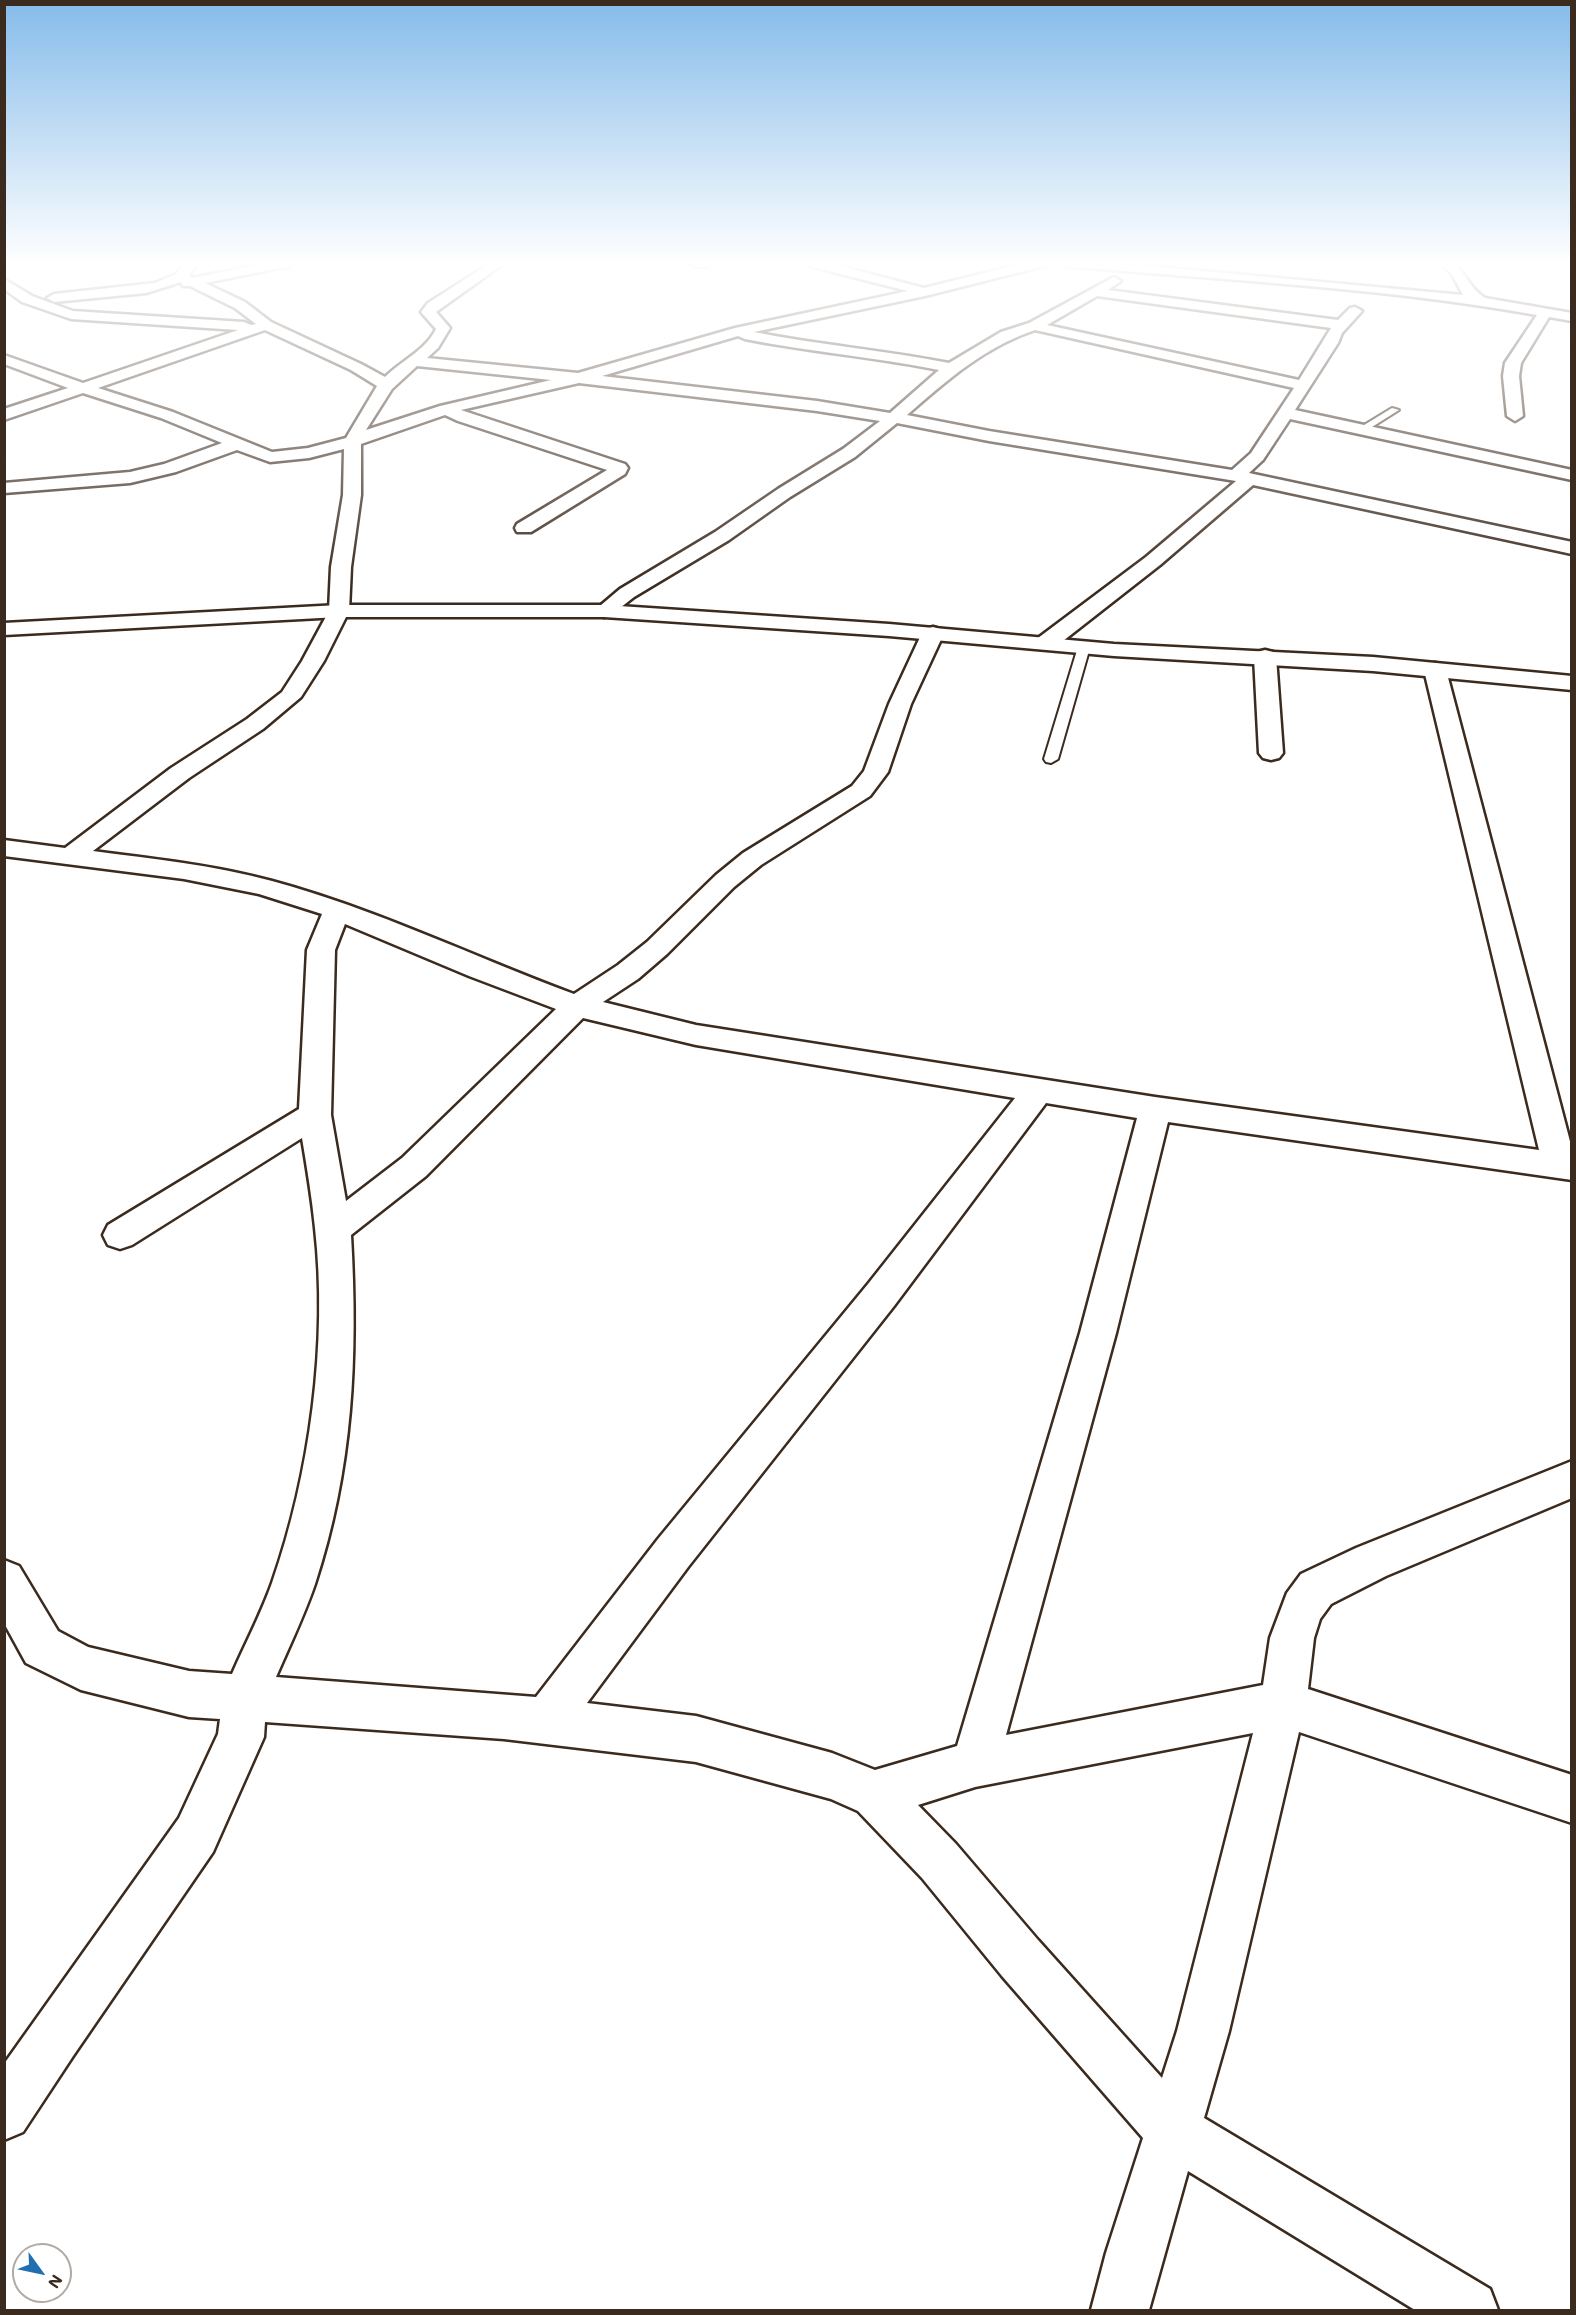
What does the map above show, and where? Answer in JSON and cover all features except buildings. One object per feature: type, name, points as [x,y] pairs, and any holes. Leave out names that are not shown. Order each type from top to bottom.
[{"type":"street","points":[[34,370],[167,415],[270,457],[309,453],[353,441],[446,409],[606,370]]},
{"type":"street","points":[[4,415],[139,370]]},
{"type":"street","points":[[361,370],[387,385]]},
{"type":"street","points":[[71,856],[180,773],[255,724],[290,697],[339,611],[341,567],[352,495],[353,441],[387,385],[403,370]]},
{"type":"street","points":[[501,370],[817,406],[894,418],[1244,478],[1572,548]]},
{"type":"street","points":[[604,611],[627,593],[713,542],[784,493],[849,453],[894,418],[949,370]]},
{"type":"street","points":[[1235,370],[1303,385]]},
{"type":"street","points":[[1046,643],[1153,561],[1244,478],[1313,370]]},
{"type":"street","points":[[1512,370],[1515,416]]},
{"type":"street","points":[[446,409],[464,418],[619,468],[524,528]]},
{"type":"street","points":[[1285,413],[1572,475]]},
{"type":"street","points":[[4,488],[103,480],[145,474],[170,468],[236,444]]},
{"type":"street","points":[[4,629],[339,611],[604,611],[933,633],[1084,647],[1265,657],[1572,683]]},
{"type":"street","points":[[333,1230],[414,1167],[578,1006],[628,972],[657,948],[725,881],[752,859],[861,791],[876,772],[900,704],[933,633]]},
{"type":"street","points":[[1265,657],[1271,753]]},
{"type":"street","points":[[4,848],[184,871],[264,887],[337,910],[479,969],[578,1006],[696,1035],[1155,1109],[1565,1166],[1435,670]]},
{"type":"street","points":[[4,2113],[54,2037],[196,1834],[241,1737],[245,1697],[293,1585],[322,1480],[334,1380],[337,1311],[333,1230],[315,1115],[321,950],[337,910]]},
{"type":"street","points":[[546,1721],[673,1553],[880,1295],[1038,1090]]},
{"type":"street","points":[[975,1764],[1098,1332],[1155,1109]]},
{"type":"street","points":[[120,1235],[315,1115]]},
{"type":"street","points":[[1120,2310],[1203,2031],[1282,1704],[1292,1638],[1302,1608],[1316,1589],[1371,1562],[1572,1479]]},
{"type":"street","points":[[4,1581],[42,1647],[81,1668],[189,1694],[457,1712],[696,1740],[832,1776],[875,1794],[939,1861],[1020,1958],[1173,2131],[1469,2310]]},
{"type":"street","points":[[875,1794],[975,1764],[1282,1704],[1572,1799]]},
{"type":"lane","points":[[1361,430],[1395,410]]},
{"type":"lane","points":[[1051,759],[1084,647]]}]
